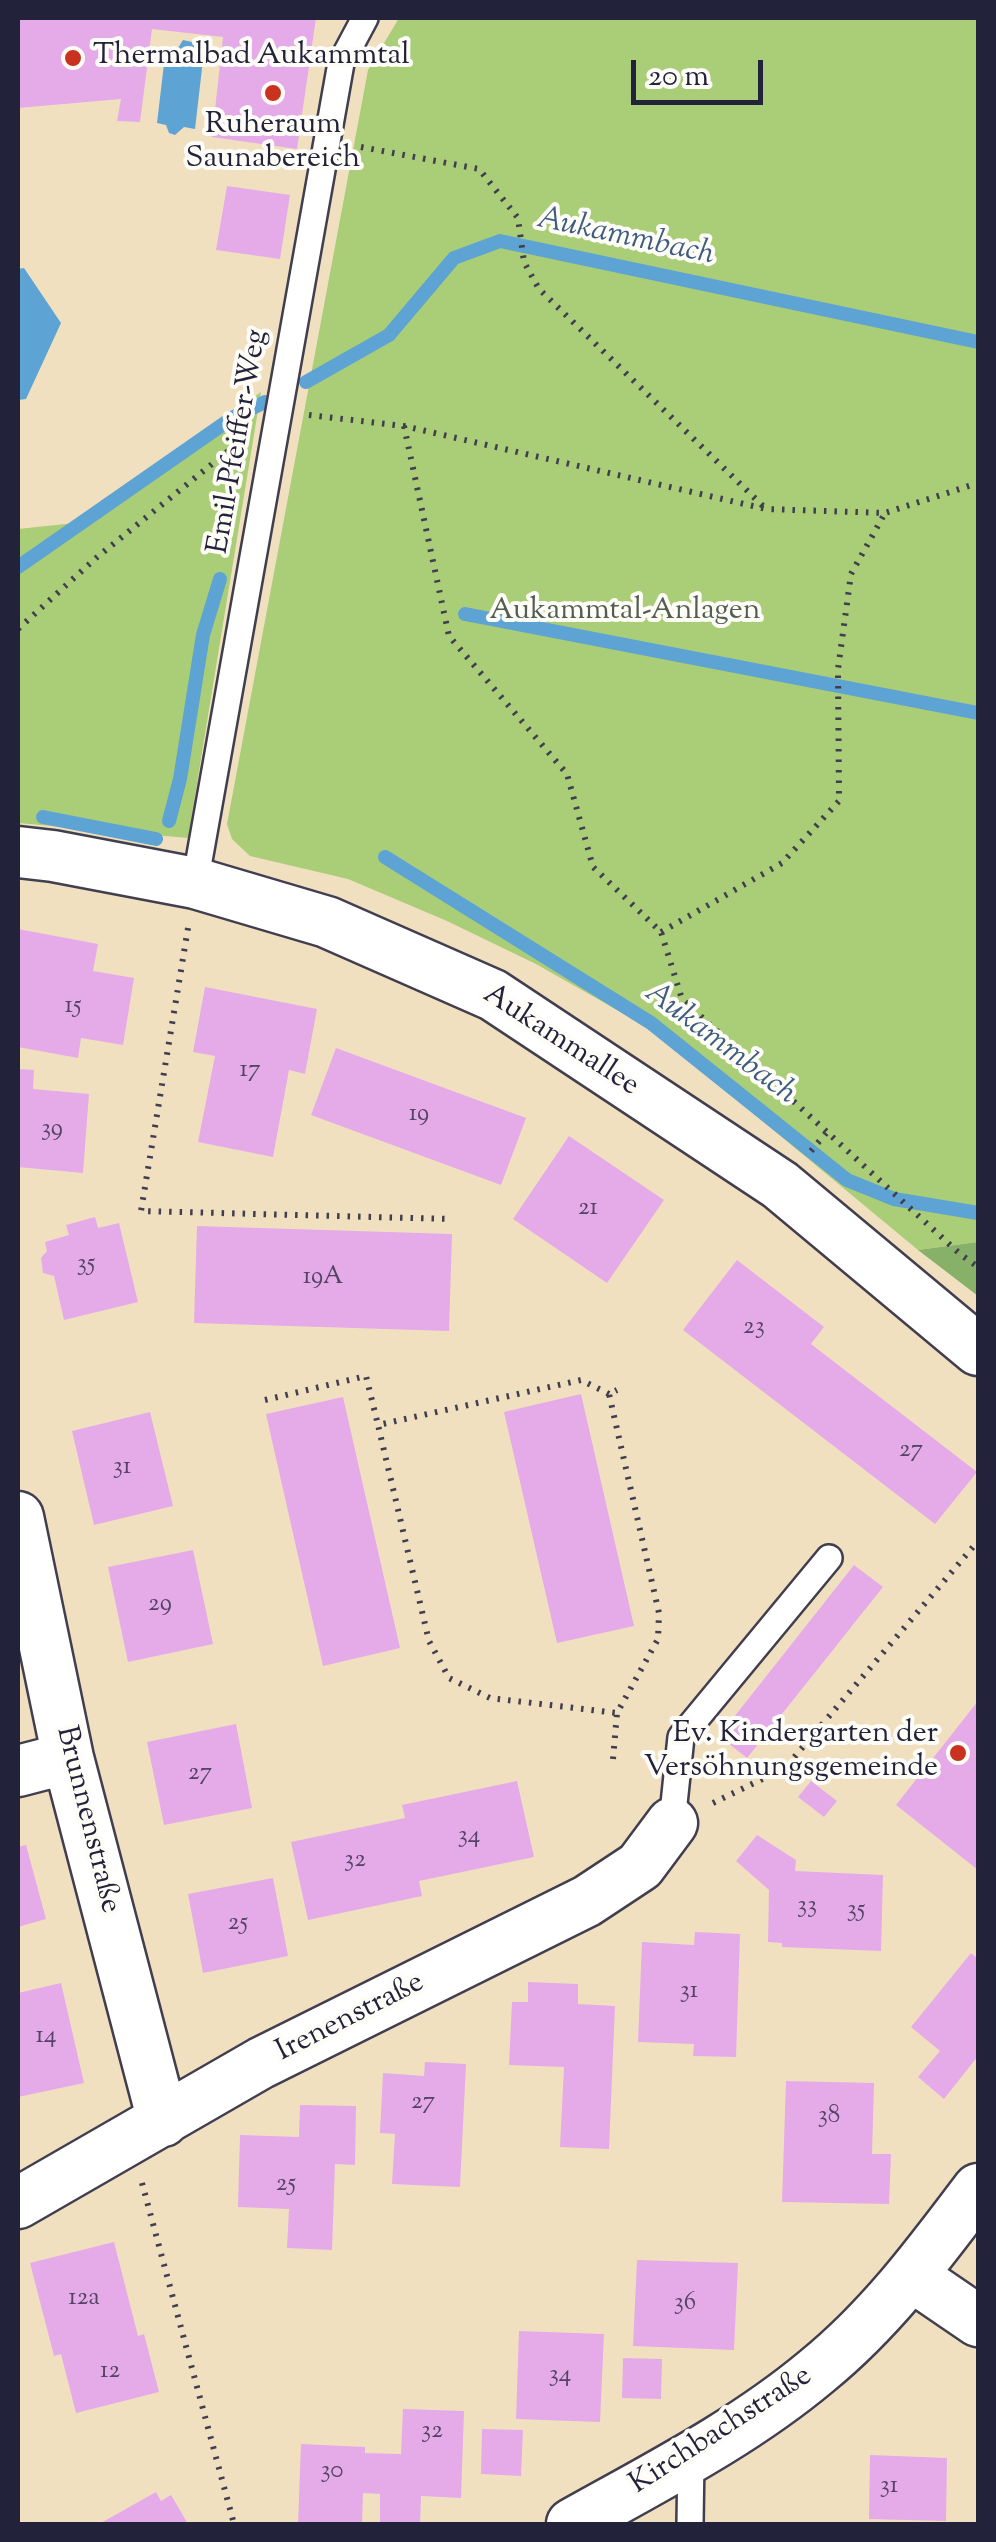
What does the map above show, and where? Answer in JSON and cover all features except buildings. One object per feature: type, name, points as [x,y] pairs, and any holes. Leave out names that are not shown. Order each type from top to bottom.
[{"type":"street","name":"Aukammallee","points":[[18,852],[195,883],[327,922],[494,995],[780,1186],[978,1350]]},
{"type":"street","name":"Brunnenstraße","points":[[18,1517],[146,2130]]},
{"type":"street","points":[[18,1771],[68,1758]]},
{"type":"street","name":"Irenenstraße","points":[[18,2203],[261,2064],[587,1901],[640,1866],[672,1824]]},
{"type":"street","name":"Kirchbachstraße","points":[[572,2524],[692,2457],[817,2372],[912,2276],[978,2189]]},
{"type":"street","points":[[912,2276],[978,2321]]},
{"type":"lane","name":"Emil-Pfeiffer-Weg","points":[[195,883],[341,63],[365,18]]},
{"type":"lane","points":[[672,1824],[681,1737],[829,1558]]},
{"type":"lane","points":[[690,2524],[692,2457]]},
{"type":"path","points":[[327,141],[479,169],[518,218],[524,262],[540,290],[766,508]]},
{"type":"path","points":[[18,629],[96,558],[278,411],[404,426],[766,508],[885,513],[978,483]]},
{"type":"path","points":[[404,426],[449,636],[567,774],[593,868],[661,932],[682,999],[825,1133],[978,1267]]},
{"type":"path","points":[[661,932],[782,863],[839,801],[838,670],[851,574],[885,513]]},
{"type":"path","points":[[195,883],[141,1210],[452,1219]]},
{"type":"path","points":[[264,1400],[366,1376],[429,1641],[449,1678],[490,1698],[616,1713]]},
{"type":"path","points":[[378,1424],[580,1380],[609,1394]]},
{"type":"path","points":[[609,1394],[617,1390]]},
{"type":"path","points":[[609,1394],[659,1612],[658,1639],[616,1713],[613,1759]]},
{"type":"path","points":[[672,1824],[786,1768],[978,1541]]},
{"type":"path","points":[[146,2130],[234,2524]]},
{"type":"green space","name":"Aukammtal-Anlagen","points":[[399,18],[978,18],[978,1242],[918,1250],[654,1031],[536,964],[447,921],[348,879],[250,856],[232,839],[227,824],[368,70]]},
{"type":"green space","points":[[261,392],[188,838],[18,823],[18,529],[75,523]]},
{"type":"green space","points":[[978,1242],[978,1296],[918,1250]]},
{"type":"water","points":[[183,40],[204,51],[195,129],[184,127],[175,135],[169,133],[166,125],[157,123],[166,47],[178,48]]},
{"type":"water","points":[[24,268],[61,323],[26,399],[18,400],[18,269]]},
{"type":"waterway","name":"Aukammbach","points":[[306,382],[389,335],[454,258],[500,241],[978,342]]},
{"type":"waterway","name":"Aukammbach","points":[[18,567],[232,418],[265,402]]},
{"type":"waterway","name":"Aukammbach","points":[[169,821],[180,779],[203,635],[220,579]]},
{"type":"waterway","name":"Aukammbach","points":[[465,614],[978,713]]},
{"type":"waterway","name":"Aukammbach","points":[[43,817],[156,839]]},
{"type":"waterway","name":"Aukammbach","points":[[385,857],[651,1023],[847,1180],[894,1199],[978,1213]]},
{"type":"place","name":"Thermalbad Aukammtal","points":[[73,58]]},
{"type":"place","name":"Ruheraum Saunabereich","points":[[273,93]]},
{"type":"place","name":"Ev. Kindergarten der Versöhnungsgemeinde","points":[[958,1753]]}]
